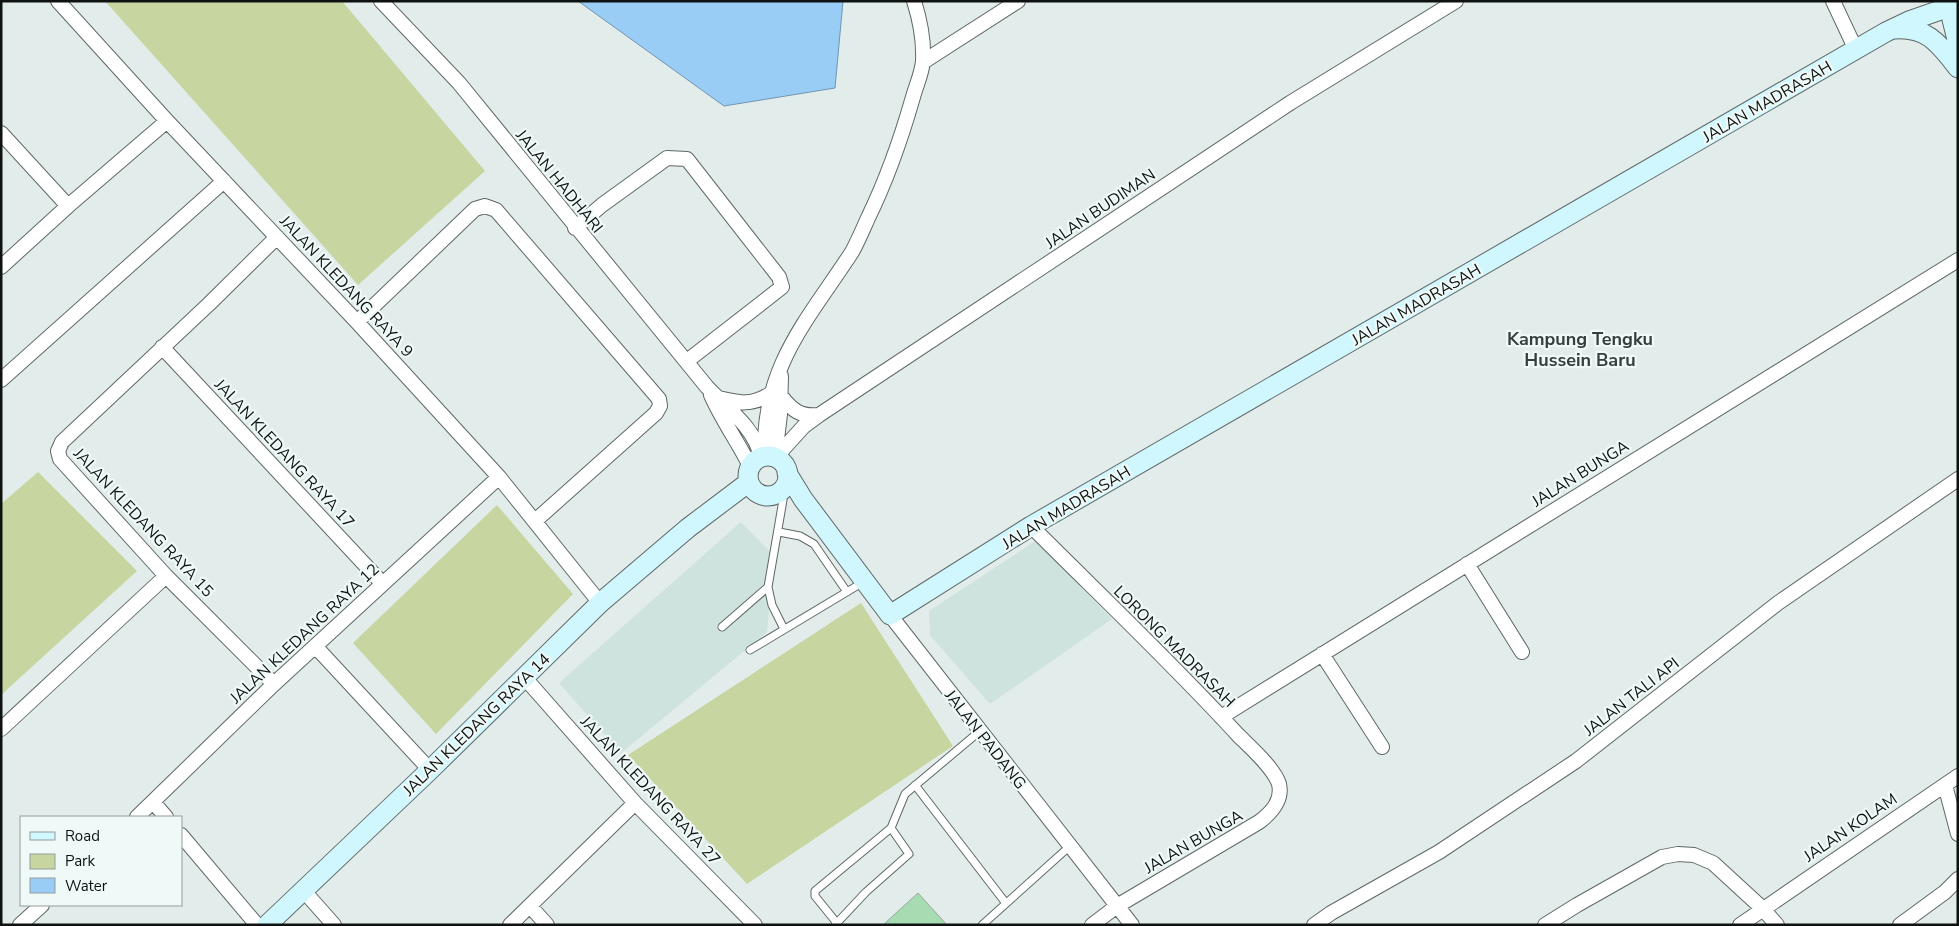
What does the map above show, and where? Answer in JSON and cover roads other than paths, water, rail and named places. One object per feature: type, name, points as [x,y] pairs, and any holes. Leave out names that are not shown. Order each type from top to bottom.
[{"type":"street","name":"JALAN KLEDANG RAYA 9","points":[[58,1],[167,121],[357,322],[498,477],[600,603]]},
{"type":"street","name":"JALAN HADHARI","points":[[381,1],[458,83],[707,387],[752,435],[759,447],[760,464]]},
{"type":"street","points":[[760,464],[764,436],[782,361],[805,320],[853,250],[885,182],[906,120],[923,62],[922,32],[914,1]]},
{"type":"street","points":[[923,62],[1018,1]]},
{"type":"street","name":"JALAN BUDIMAN","points":[[760,464],[819,415],[1290,103],[1456,1]]},
{"type":"street","points":[[1833,1],[1856,50]]},
{"type":"street","points":[[1909,21],[1931,1]]},
{"type":"street","points":[[1949,4],[1958,44]]},
{"type":"street","name":"JALAN MADRASAH","points":[[890,615],[1031,526],[1856,50],[1909,21],[1949,4]]},
{"type":"street","points":[[1892,30],[1907,29],[1920,32],[1933,39],[1958,68]]},
{"type":"street","points":[[1,267],[68,206],[167,121]]},
{"type":"street","points":[[1,133],[68,206]]},
{"type":"street","points":[[575,228],[602,205],[667,158],[687,159],[778,277],[782,287],[687,361]]},
{"type":"street","points":[[1,380],[224,181]]},
{"type":"street","points":[[357,322],[475,209],[485,206],[496,210],[658,399],[660,406],[656,413],[535,521]]},
{"type":"street","name":"JALAN KLEDANG RAYA 15","points":[[274,684],[166,576],[60,459],[58,451],[62,442],[209,304],[277,236]]},
{"type":"street","name":"JALAN BUNGA","points":[[1221,716],[1958,260]]},
{"type":"street","name":"JALAN KLEDANG RAYA 17","points":[[162,347],[382,584]]},
{"type":"street","name":"JALAN HADHARI","points":[[707,387],[718,411],[760,464]]},
{"type":"street","points":[[775,395],[800,414],[819,415]]},
{"type":"street","points":[[717,398],[746,403],[759,401],[775,395]]},
{"type":"street","name":"JALAN PADANG","points":[[842,551],[812,521],[775,497],[758,493],[760,464],[783,464],[803,499],[865,581],[890,615],[1132,925]]},
{"type":"street","name":"JALAN KLEDANG RAYA 14","points":[[267,925],[430,770],[600,603],[760,464]]},
{"type":"street","points":[[775,497],[784,486],[787,472]]},
{"type":"street","name":"JALAN KLEDANG RAYA 12","points":[[138,816],[274,684],[498,477]]},
{"type":"street","name":"JALAN TALI API","points":[[1314,925],[1331,913],[1439,852],[1576,761],[1778,603],[1958,479]]},
{"type":"street","name":"JALAN KLEDANG RAYA 14","points":[[688,528],[696,528],[710,522],[744,502],[775,497]]},
{"type":"street","name":"LORONG MADRASAH","points":[[1031,526],[1221,716],[1274,773],[1279,785],[1279,799]]},
{"type":"street","points":[[1467,564],[1522,652]]},
{"type":"street","points":[[1,729],[166,576]]},
{"type":"street","points":[[315,646],[430,770]]},
{"type":"street","points":[[1322,654],[1382,747]]},
{"type":"street","name":"JALAN KLEDANG RAYA 27","points":[[524,677],[635,803],[755,925]]},
{"type":"street","name":"JALAN KOLAM","points":[[1740,925],[1762,908],[1958,776]]},
{"type":"street","points":[[1945,785],[1958,834]]},
{"type":"street","name":"JALAN BUNGA","points":[[1092,925],[1117,906],[1259,822],[1272,812],[1279,799]]},
{"type":"street","points":[[153,802],[165,816]]},
{"type":"street","points":[[510,925],[635,803]]},
{"type":"street","points":[[182,836],[257,925]]},
{"type":"street","points":[[1544,925],[1577,904],[1662,857],[1678,854],[1694,855],[1712,863],[1762,908],[1777,925]]},
{"type":"street","points":[[1900,925],[1945,892],[1958,879]]},
{"type":"street","points":[[303,890],[331,924]]},
{"type":"street","points":[[20,925],[41,906]]},
{"type":"street","points":[[530,906],[547,925]]},
{"type":"lane","points":[[775,497],[779,532],[768,587],[772,605],[784,630]]},
{"type":"lane","points":[[779,532],[800,536],[814,544],[847,592]]},
{"type":"lane","points":[[750,650],[865,581]]},
{"type":"lane","points":[[722,627],[768,587]]},
{"type":"lane","points":[[891,828],[909,854],[866,892],[836,923],[814,896],[815,891],[891,828],[905,794],[980,731]]},
{"type":"lane","points":[[915,785],[1005,902]]},
{"type":"lane","points":[[982,925],[1005,902],[1070,846]]},
{"type":"water","points":[[578,1],[843,1],[835,88],[724,106]]},
{"type":"district","name":"Kampung Tengku Hussein Baru","points":[[1580,349]]}]
